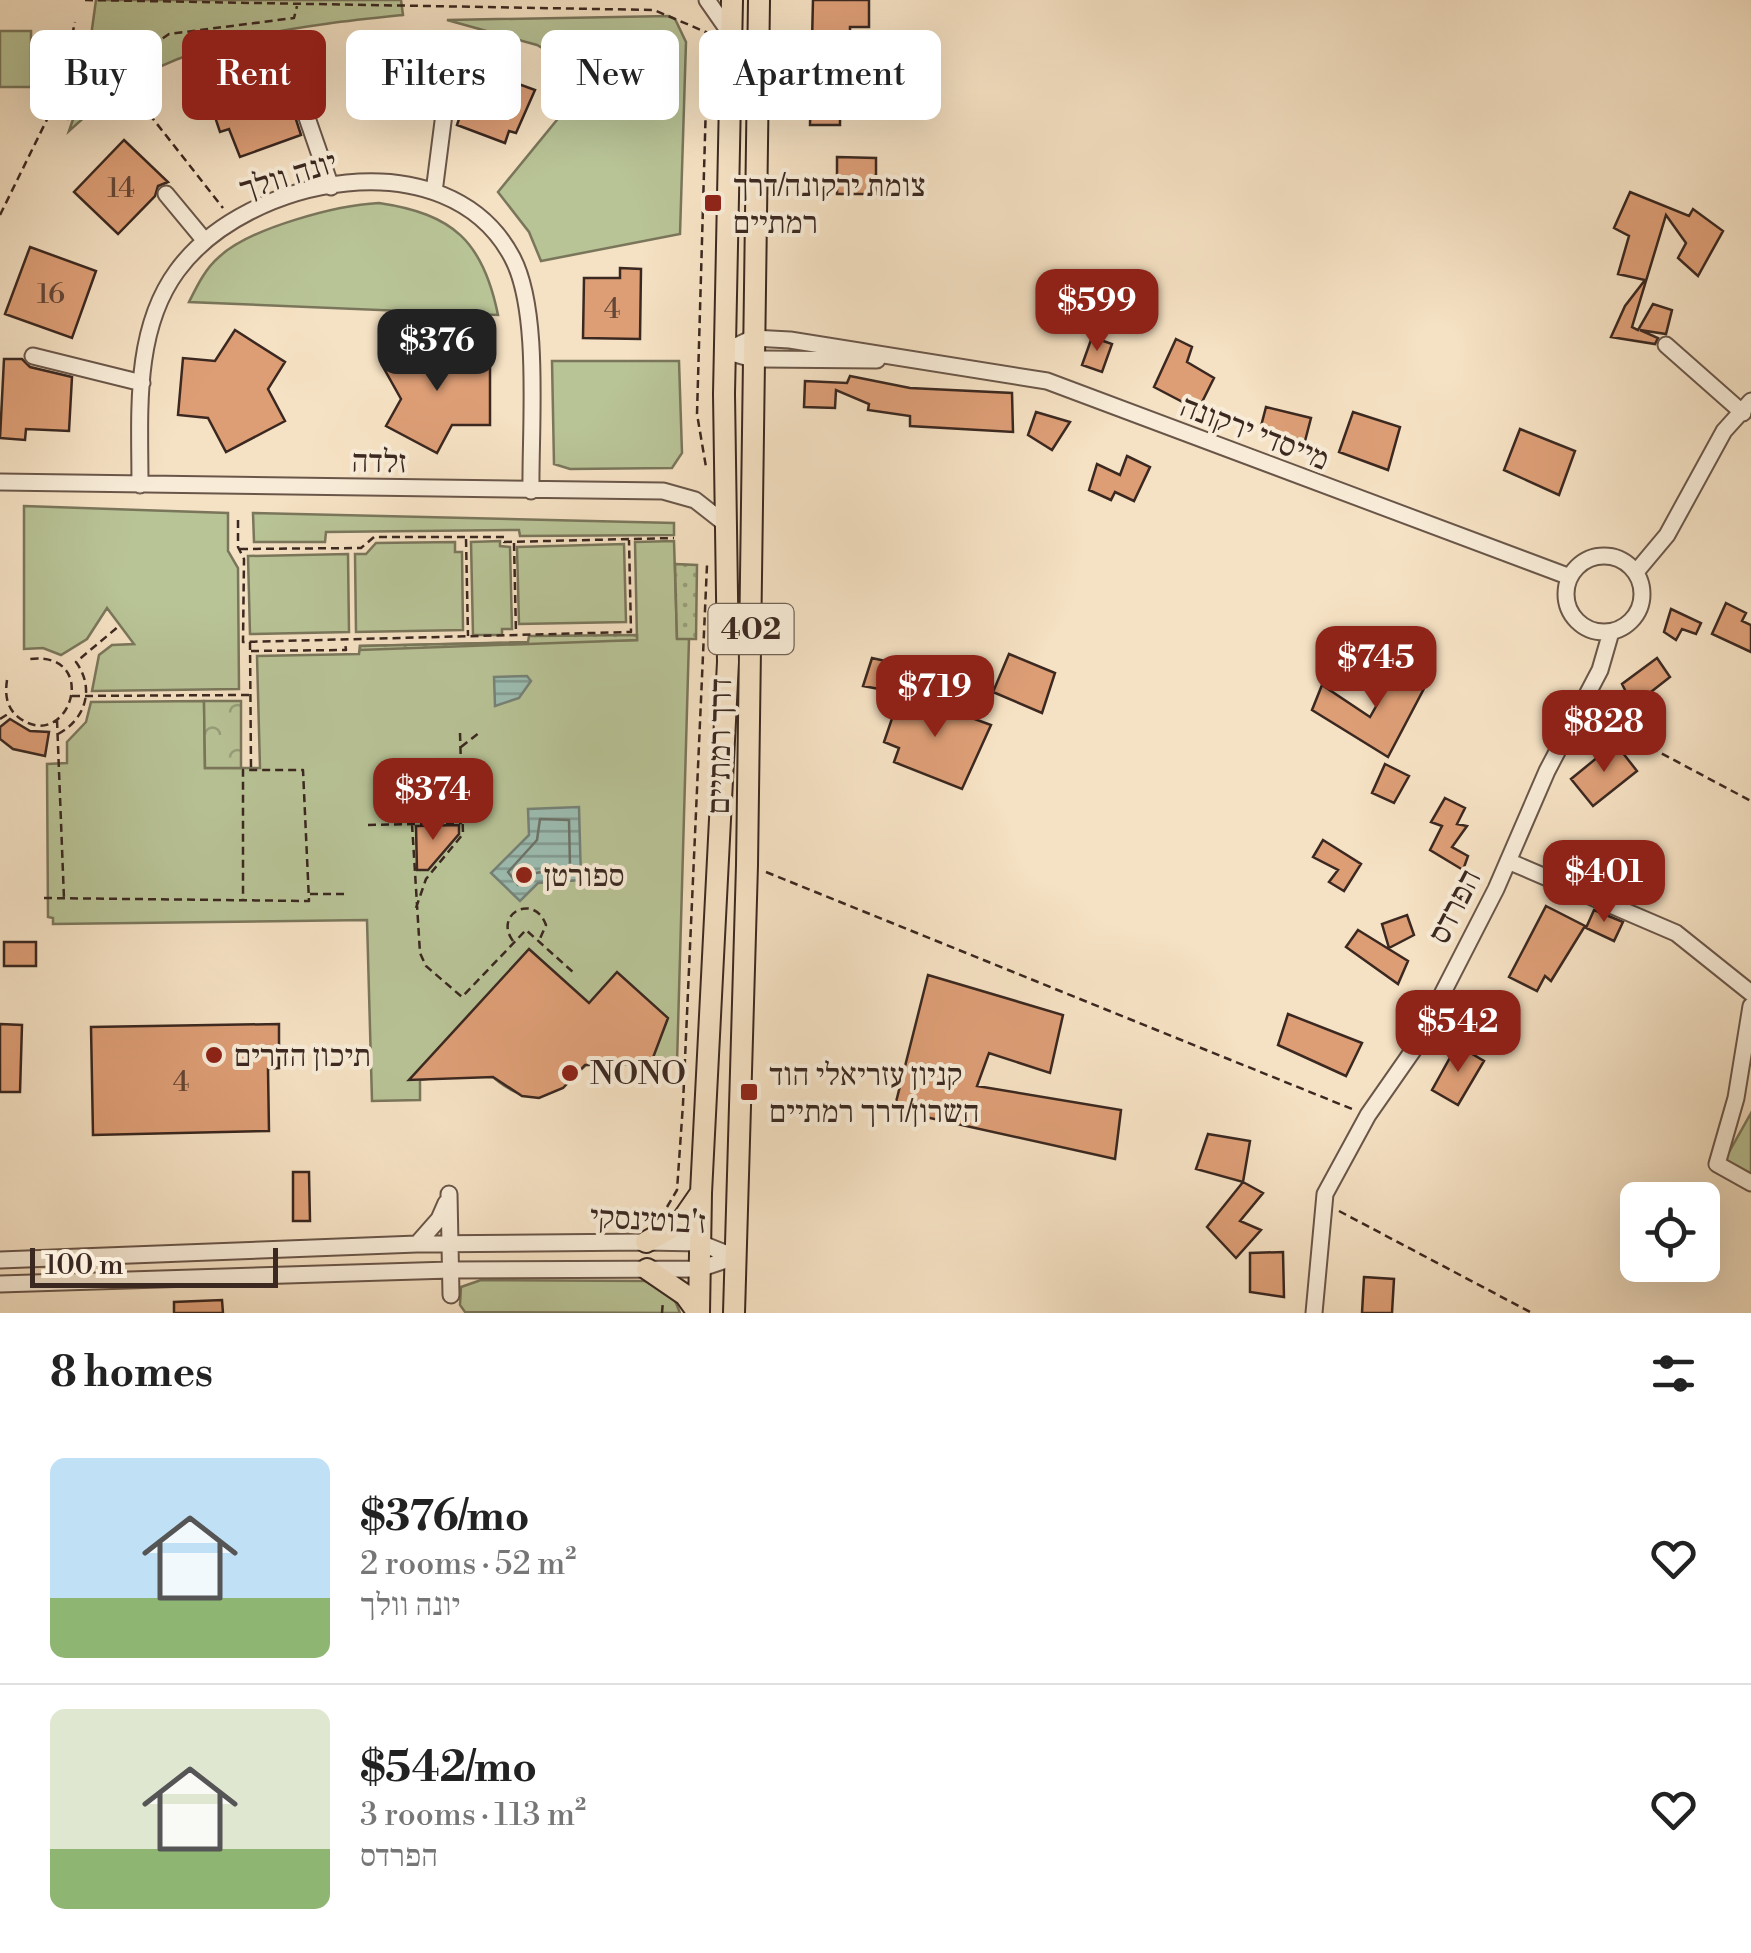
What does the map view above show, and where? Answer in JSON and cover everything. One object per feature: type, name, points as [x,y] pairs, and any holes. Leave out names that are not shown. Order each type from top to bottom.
[{"type":"main road","name":"דרך רמתיים","points":[[731,30],[732,0]]},
{"type":"main road","name":"דרך רמתיים","points":[[734,1313],[748,865],[759,0]]},
{"type":"main road","name":"דרך רמתיים","points":[[700,1243],[728,662],[725,351],[729,120]]},
{"type":"main road","points":[[646,1242],[680,1223],[701,1193]]},
{"type":"main road","name":"402","points":[[698,1313],[700,1243]]},
{"type":"main road","points":[[647,1269],[685,1295],[698,1313]]},
{"type":"street","points":[[706,0],[728,30]]},
{"type":"street","points":[[308,120],[331,187]]},
{"type":"street","points":[[434,192],[443,120]]},
{"type":"street","name":"יונה וולך","points":[[140,484],[142,383],[153,320],[165,290],[205,241],[234,221],[331,187],[390,182],[434,192],[467,207],[493,230],[513,258],[525,292],[531,491]]},
{"type":"street","points":[[166,194],[205,241]]},
{"type":"street","points":[[1636,572],[1667,535],[1724,431],[1747,407],[1666,345]]},
{"type":"street","name":"מייסדי ירקונה","points":[[725,351],[753,349],[916,360],[1046,381],[1570,577]]},
{"type":"street","points":[[33,356],[142,383]]},
{"type":"street","name":"זלדה","points":[[0,481],[662,491],[695,500],[727,525]]},
{"type":"street","points":[[1604,556],[1627,563],[1636,572],[1642,604],[1636,616],[1611,632],[1592,631],[1572,616],[1567,603],[1570,577],[1582,563],[1604,556]]},
{"type":"street","name":"הפרדס","points":[[1314,1313],[1324,1202],[1368,1115],[1414,1049],[1600,670],[1611,632]]},
{"type":"street","points":[[1508,861],[1676,934],[1751,994]]},
{"type":"street","points":[[1751,1006],[1736,1098],[1717,1164],[1751,1183]]},
{"type":"street","points":[[417,1244],[439,1220],[449,1194],[451,1295]]},
{"type":"street","name":"ז'בוטינסקי","points":[[0,1260],[417,1244],[646,1242],[700,1243],[735,1257]]},
{"type":"street","name":"ז'בוטינסקי","points":[[0,1284],[450,1270],[700,1269],[735,1257]]},
{"type":"path","points":[[86,0],[654,10],[708,34],[697,414],[704,459]]},
{"type":"path","points":[[162,39],[169,34],[294,18],[297,6]]},
{"type":"path","points":[[73,30],[75,22]]},
{"type":"path","points":[[0,215],[48,120]]},
{"type":"path","points":[[154,120],[234,221]]},
{"type":"path","points":[[238,520],[239,549],[244,559],[243,642],[632,632],[628,540]]},
{"type":"path","points":[[239,549],[361,548],[374,537],[504,537],[504,542],[674,538]]},
{"type":"path","points":[[466,538],[468,638]]},
{"type":"path","points":[[514,542],[516,634]]},
{"type":"path","points":[[680,1223],[666,1206],[677,1190],[683,1104],[707,560]]},
{"type":"path","points":[[57,735],[78,718],[86,696],[86,680],[76,662],[119,626]]},
{"type":"path","points":[[250,651],[346,650],[345,640]]},
{"type":"path","points":[[250,642],[251,770]]},
{"type":"path","points":[[30,659],[42,658],[62,666],[72,685],[72,696],[56,720],[64,901]]},
{"type":"path","points":[[7,680],[7,702],[12,712],[31,724],[56,720]]},
{"type":"path","points":[[72,696],[250,695]]},
{"type":"path","points":[[1578,709],[1751,801]]},
{"type":"path","points":[[0,720],[12,712]]},
{"type":"path","points":[[460,748],[479,732]]},
{"type":"path","points":[[414,914],[429,876],[463,834],[460,733]]},
{"type":"path","points":[[44,898],[308,901],[303,770],[243,770],[243,900]]},
{"type":"path","points":[[368,826],[463,823]]},
{"type":"path","points":[[412,824],[414,914],[426,966],[462,996],[526,930],[574,973]]},
{"type":"path","points":[[748,865],[1368,1115]]},
{"type":"path","points":[[414,877],[429,876]]},
{"type":"path","points":[[308,894],[346,894]]},
{"type":"path","points":[[514,942],[507,932],[508,919],[523,907],[536,910],[544,919],[545,932],[538,942]]},
{"type":"path","points":[[1324,1202],[1532,1313]]},
{"type":"green space","points":[[96,0],[401,0],[403,15],[287,30],[182,30],[182,57],[162,66],[162,30],[92,30]]},
{"type":"green space","points":[[669,16],[675,19],[686,42],[680,234],[541,261],[529,232],[498,192],[557,120],[679,120],[679,30],[541,30],[541,47],[521,41],[521,30],[483,30],[447,20]]},
{"type":"green space","points":[[0,31],[30,31],[30,87],[0,87]]},
{"type":"green space","points":[[379,203],[427,215],[461,235],[483,268],[498,315],[189,302],[214,262],[233,246],[318,213]]},
{"type":"green space","points":[[552,361],[679,361],[682,453],[672,468],[570,469],[554,464]]},
{"type":"green space","points":[[24,506],[228,513],[228,551],[238,568],[239,689],[92,691],[99,655],[112,645],[134,644],[107,608],[87,639],[61,655],[43,648],[24,649]]},
{"type":"green space","points":[[253,513],[674,523],[674,535],[520,536],[519,530],[326,532],[325,542],[254,542]]},
{"type":"green space","points":[[500,541],[500,546],[510,547],[512,629],[502,629],[502,635],[473,635],[471,542]]},
{"type":"green space","name":"ספורטן","points":[[674,541],[677,638],[689,639],[677,1063],[586,1065],[560,1087],[536,1096],[513,1091],[485,1070],[420,1080],[420,1100],[372,1101],[367,920],[53,924],[53,918],[48,917],[47,764],[67,763],[67,742],[86,722],[91,702],[204,701],[205,768],[260,768],[257,656],[359,654],[360,646],[637,640],[635,542]]},
{"type":"green space","points":[[455,542],[455,552],[462,552],[463,630],[356,632],[355,554],[366,554],[376,543]]},
{"type":"green space","points":[[624,544],[626,622],[519,624],[517,547]]},
{"type":"green space","points":[[348,554],[349,632],[250,634],[248,556]]},
{"type":"green space","points":[[675,564],[697,565],[696,639],[677,639]]},
{"type":"green space","points":[[637,635],[637,640],[360,650],[360,646],[528,642],[529,636]]},
{"type":"green space","points":[[204,701],[241,701],[241,768],[205,768]]},
{"type":"green space","points":[[1751,1113],[1751,1176],[1724,1161]]},
{"type":"green space","points":[[481,1280],[645,1281],[674,1298],[680,1313],[465,1312],[460,1305],[461,1287]]},
{"type":"water","points":[[527,676],[531,681],[519,698],[495,706],[494,677]]},
{"type":"water","points":[[579,807],[581,880],[538,883],[520,901],[491,873],[529,835],[528,809]]},
{"type":"building","points":[[813,0],[869,0],[869,27],[812,30]]},
{"type":"building","points":[[521,85],[535,90],[516,133],[509,131],[505,143],[457,125],[459,120],[521,120]]},
{"type":"building","points":[[216,120],[296,120],[301,135],[240,157],[229,129],[220,132]]},
{"type":"building","points":[[810,120],[840,120],[840,125],[810,125]]},
{"type":"building","points":[[124,140],[168,182],[158,186],[155,196],[118,234],[74,192]]},
{"type":"building","points":[[837,157],[876,158],[876,194],[837,194]]},
{"type":"building","points":[[1630,192],[1689,216],[1693,209],[1723,231],[1698,276],[1678,258],[1686,243],[1666,215],[1632,327],[1638,330],[1653,304],[1672,310],[1666,334],[1640,330],[1658,338],[1655,344],[1611,337],[1625,306],[1645,280],[1618,274],[1629,236],[1614,228]]},
{"type":"building","points":[[30,247],[96,271],[72,338],[5,314]]},
{"type":"building","points":[[620,268],[641,269],[640,339],[583,338],[584,278],[620,278]]},
{"type":"building","points":[[235,330],[285,362],[268,389],[285,421],[226,452],[208,418],[178,415],[183,358],[215,361]]},
{"type":"building","points":[[441,334],[458,366],[490,366],[490,425],[452,425],[437,453],[386,426],[401,399],[382,365]]},
{"type":"building","points":[[1092,337],[1112,344],[1102,372],[1082,365]]},
{"type":"building","points":[[1176,339],[1192,347],[1187,362],[1214,378],[1198,410],[1154,387]]},
{"type":"building","points":[[4,359],[22,359],[30,367],[72,377],[69,431],[26,429],[25,440],[0,438]]},
{"type":"building","points":[[850,376],[910,388],[1012,393],[1013,432],[910,426],[910,416],[868,410],[869,404],[836,390],[835,408],[804,407],[805,381],[847,383]]},
{"type":"building","points":[[1266,407],[1311,418],[1305,441],[1260,430]]},
{"type":"building","points":[[1036,412],[1070,422],[1052,450],[1028,435]]},
{"type":"building","points":[[1353,412],[1400,427],[1388,470],[1339,452]]},
{"type":"building","points":[[1520,429],[1575,451],[1559,495],[1504,470]]},
{"type":"building","points":[[1127,456],[1150,467],[1134,501],[1115,492],[1111,500],[1089,490],[1097,464],[1120,475]]},
{"type":"building","points":[[1726,603],[1746,613],[1742,621],[1751,625],[1751,652],[1712,634]]},
{"type":"building","points":[[1671,609],[1701,623],[1696,634],[1682,629],[1676,640],[1664,632]]},
{"type":"building","points":[[1009,654],[1055,673],[1042,713],[993,692]]},
{"type":"building","points":[[872,658],[903,665],[901,693],[863,686]]},
{"type":"building","points":[[1657,658],[1670,677],[1633,706],[1622,684]]},
{"type":"building","points":[[1400,664],[1429,679],[1388,757],[1312,710],[1322,685],[1370,717]]},
{"type":"building","points":[[901,692],[991,725],[962,789],[894,762],[899,748],[884,742]]},
{"type":"building","points":[[10,719],[30,731],[49,732],[45,756],[13,749],[0,739],[0,727]]},
{"type":"building","points":[[1615,743],[1637,771],[1593,806],[1571,779]]},
{"type":"building","points":[[1385,764],[1409,776],[1394,803],[1372,793]]},
{"type":"building","points":[[1445,798],[1465,808],[1457,824],[1467,826],[1452,847],[1468,856],[1463,870],[1430,850],[1442,826],[1431,822]]},
{"type":"building","points":[[459,825],[459,834],[428,870],[417,870],[416,826]]},
{"type":"building","points":[[1323,840],[1361,864],[1344,891],[1329,882],[1338,870],[1313,857]]},
{"type":"building","points":[[1546,906],[1585,926],[1551,981],[1545,976],[1537,991],[1509,977]]},
{"type":"building","points":[[1594,910],[1623,922],[1614,941],[1586,928]]},
{"type":"building","points":[[1407,915],[1414,935],[1389,948],[1382,924]]},
{"type":"building","points":[[1358,930],[1408,961],[1398,984],[1346,947]]},
{"type":"building","points":[[4,942],[36,942],[36,966],[4,966]]},
{"type":"building","points":[[529,949],[589,1003],[617,972],[668,1018],[651,1063],[585,1065],[563,1088],[539,1098],[522,1096],[493,1077],[409,1080]]},
{"type":"building","points":[[928,975],[1063,1015],[1050,1073],[989,1053],[977,1086],[1121,1110],[1115,1159],[894,1110]]},
{"type":"building","points":[[1288,1014],[1362,1043],[1346,1076],[1278,1045]]},
{"type":"building","points":[[0,1024],[22,1025],[20,1092],[0,1092]]},
{"type":"building","points":[[279,1024],[279,1068],[268,1069],[269,1131],[93,1135],[91,1027]]},
{"type":"building","points":[[1457,1045],[1484,1061],[1458,1105],[1432,1090]]},
{"type":"building","points":[[1208,1134],[1250,1141],[1243,1182],[1196,1169]]},
{"type":"building","points":[[293,1172],[309,1172],[310,1221],[293,1221]]},
{"type":"building","points":[[1243,1182],[1263,1193],[1240,1221],[1261,1230],[1236,1258],[1207,1227]]},
{"type":"building","points":[[1283,1252],[1284,1297],[1250,1292],[1250,1253]]},
{"type":"building","points":[[1364,1277],[1394,1279],[1392,1313],[1362,1313]]},
{"type":"building","points":[[222,1300],[223,1313],[174,1313],[174,1302]]},
{"type":"place","name":"צומת ירקונה/דרך רמתיים","points":[[713,203]]},
{"type":"place","name":"ספורטן","points":[[524,875]]},
{"type":"place","name":"תיכון הדרים","points":[[214,1055]]},
{"type":"place","name":"NONO","points":[[570,1073]]},
{"type":"place","name":"קניון עזריאלי הוד השרון/דרך רמתיים","points":[[749,1092]]}]
